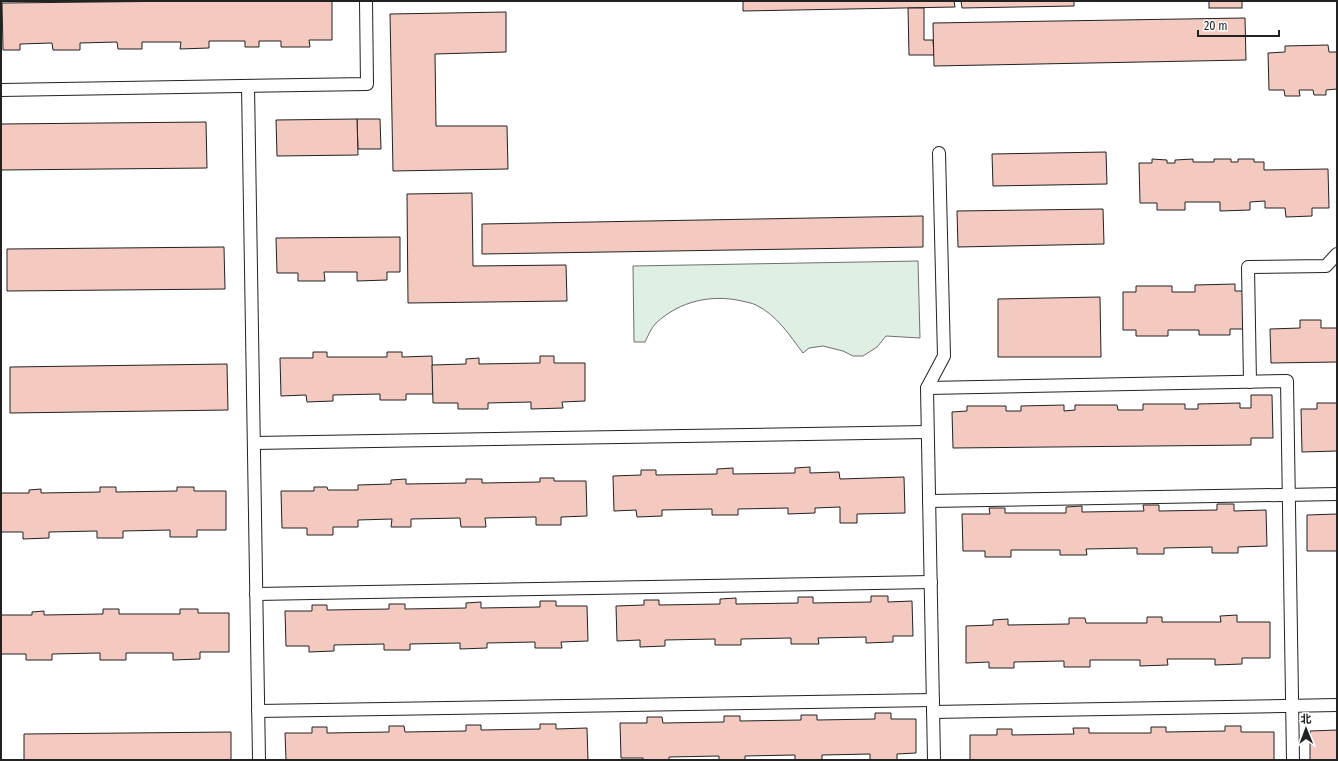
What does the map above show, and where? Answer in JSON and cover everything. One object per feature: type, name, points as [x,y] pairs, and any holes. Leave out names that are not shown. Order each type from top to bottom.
[{"type":"lane","points":[[1,90],[367,84],[366,1]]},
{"type":"lane","points":[[248,86],[259,760]]},
{"type":"lane","points":[[934,760],[927,388],[944,356],[940,153]]},
{"type":"lane","points":[[1250,382],[1248,267],[1326,266],[1337,254]]},
{"type":"lane","points":[[927,388],[1287,381],[1293,760]]},
{"type":"lane","points":[[254,443],[927,432]]},
{"type":"lane","points":[[929,501],[1337,494]]},
{"type":"lane","points":[[256,594],[931,582]]},
{"type":"lane","points":[[258,711],[933,706],[1337,705]]},
{"type":"green space","points":[[918,261],[920,338],[886,336],[877,347],[863,356],[853,356],[843,351],[823,346],[809,348],[803,353],[777,320],[764,309],[754,304],[742,301],[719,298],[696,301],[675,309],[656,323],[645,342],[634,342],[633,266]]},
{"type":"building","points":[[332,1],[332,40],[309,40],[310,47],[281,47],[281,41],[259,41],[259,47],[245,47],[245,41],[209,41],[209,48],[180,49],[181,42],[142,42],[142,49],[118,49],[117,42],[80,43],[80,50],[53,50],[52,43],[20,44],[20,50],[3,50],[2,3]]},
{"type":"building","points":[[743,1],[954,1],[955,7],[743,11]]},
{"type":"building","points":[[961,1],[1074,1],[1074,6],[962,8]]},
{"type":"building","points":[[1209,1],[1242,1],[1242,8],[1209,8]]},
{"type":"building","points":[[908,8],[924,8],[924,40],[933,40],[934,55],[909,55]]},
{"type":"building","points":[[506,12],[506,52],[435,54],[436,126],[507,126],[508,169],[393,171],[390,14]]},
{"type":"building","points":[[1245,18],[1246,60],[934,66],[933,23]]},
{"type":"building","points":[[1328,45],[1329,52],[1337,52],[1337,89],[1326,90],[1326,95],[1314,95],[1313,90],[1299,90],[1300,96],[1285,96],[1284,90],[1269,90],[1268,53],[1285,52],[1285,46]]},
{"type":"building","points":[[357,119],[380,119],[381,149],[358,149]]},
{"type":"building","points":[[357,119],[358,155],[277,156],[276,120]]},
{"type":"building","points":[[206,122],[207,168],[1,170],[1,124]]},
{"type":"building","points":[[1106,152],[1107,184],[993,186],[992,154]]},
{"type":"building","points":[[1152,159],[1167,160],[1167,163],[1175,163],[1175,160],[1193,159],[1193,162],[1214,162],[1214,159],[1231,159],[1231,162],[1238,162],[1238,159],[1254,159],[1254,162],[1264,162],[1264,170],[1328,169],[1329,208],[1312,208],[1312,216],[1286,217],[1285,208],[1265,208],[1265,201],[1250,202],[1250,210],[1220,211],[1220,202],[1185,202],[1185,210],[1157,210],[1157,203],[1140,203],[1139,163],[1152,163]]},
{"type":"building","points":[[472,193],[473,266],[566,265],[567,301],[408,303],[407,194]]},
{"type":"building","points":[[1103,209],[1104,244],[958,247],[957,211]]},
{"type":"building","points":[[923,216],[923,247],[482,254],[482,224]]},
{"type":"building","points":[[400,237],[400,272],[387,272],[387,280],[357,281],[357,272],[324,272],[325,281],[298,281],[298,273],[277,273],[276,238]]},
{"type":"building","points":[[224,247],[225,289],[7,291],[7,249]]},
{"type":"building","points":[[1235,284],[1235,291],[1245,291],[1246,329],[1230,329],[1230,335],[1199,335],[1199,330],[1168,330],[1168,336],[1136,336],[1136,330],[1123,330],[1123,292],[1136,292],[1136,286],[1172,286],[1172,292],[1195,292],[1195,285]]},
{"type":"building","points":[[1100,297],[1101,357],[998,357],[998,299]]},
{"type":"building","points":[[1300,320],[1321,320],[1321,328],[1337,328],[1337,362],[1271,363],[1270,329],[1300,328]]},
{"type":"building","points":[[313,352],[327,352],[327,357],[387,357],[387,352],[402,352],[402,357],[432,356],[433,394],[406,394],[406,400],[380,400],[380,394],[333,395],[333,401],[307,402],[306,395],[281,396],[280,358],[313,358]]},
{"type":"building","points":[[540,356],[554,356],[554,363],[585,363],[585,401],[562,402],[563,408],[531,409],[531,402],[488,403],[488,409],[458,409],[458,403],[433,403],[432,365],[466,364],[466,359],[479,358],[479,364],[540,363]]},
{"type":"building","points":[[227,364],[228,410],[10,413],[10,367]]},
{"type":"building","points":[[1251,395],[1272,395],[1273,438],[1251,438],[1251,445],[953,448],[952,412],[967,411],[967,406],[1006,406],[1006,411],[1021,411],[1021,406],[1064,405],[1064,411],[1075,410],[1075,405],[1117,405],[1118,410],[1143,410],[1143,404],[1185,404],[1185,409],[1198,409],[1198,404],[1240,403],[1240,408],[1251,408]]},
{"type":"building","points":[[1317,403],[1337,403],[1337,451],[1302,452],[1301,409],[1317,409]]},
{"type":"building","points":[[810,467],[810,473],[839,472],[840,479],[904,477],[905,513],[857,514],[857,523],[840,523],[840,507],[815,508],[815,513],[788,514],[788,508],[738,509],[738,515],[712,515],[712,509],[662,510],[662,516],[637,517],[636,510],[614,511],[613,476],[641,475],[641,470],[656,470],[656,475],[717,474],[717,469],[733,468],[733,474],[795,473],[795,468]]},
{"type":"building","points":[[540,478],[554,478],[554,481],[586,481],[587,516],[561,517],[561,525],[536,525],[536,517],[485,518],[486,527],[461,527],[460,518],[411,519],[411,527],[391,527],[392,519],[358,520],[358,527],[333,527],[333,535],[307,535],[307,528],[282,528],[281,491],[314,491],[314,487],[327,487],[328,490],[358,490],[358,485],[391,484],[391,480],[406,479],[406,484],[466,483],[466,479],[482,479],[482,483],[540,482]]},
{"type":"building","points":[[100,487],[116,487],[116,492],[177,491],[177,487],[194,487],[194,491],[226,491],[226,530],[197,530],[197,537],[170,537],[170,530],[123,531],[123,538],[97,538],[97,531],[49,532],[49,538],[23,539],[23,532],[1,532],[1,493],[29,493],[29,490],[41,489],[41,493],[100,492]]},
{"type":"building","points":[[1217,504],[1234,504],[1234,511],[1266,510],[1267,546],[1238,547],[1238,553],[1212,553],[1212,547],[1164,548],[1164,554],[1137,554],[1137,548],[1086,549],[1087,555],[1060,555],[1060,550],[1011,550],[1011,557],[985,557],[985,551],[963,551],[962,514],[990,514],[989,508],[1005,508],[1005,513],[1066,513],[1066,507],[1082,506],[1082,512],[1144,511],[1143,505],[1159,505],[1159,511],[1217,510]]},
{"type":"building","points":[[1337,514],[1337,551],[1307,551],[1307,515]]},
{"type":"building","points":[[871,596],[888,596],[888,602],[912,601],[913,636],[893,636],[893,642],[866,643],[866,637],[818,638],[819,644],[791,644],[791,638],[741,639],[741,645],[715,645],[715,639],[665,640],[665,646],[640,647],[640,640],[617,641],[616,606],[644,605],[644,600],[659,600],[659,605],[720,604],[720,599],[736,598],[736,604],[798,603],[798,597],[813,597],[813,603],[871,602]]},
{"type":"building","points":[[540,601],[556,601],[556,606],[587,606],[588,641],[561,642],[562,648],[535,648],[535,642],[487,643],[487,648],[460,649],[460,643],[410,644],[410,650],[384,650],[384,644],[334,645],[334,651],[309,652],[309,646],[286,646],[285,611],[312,611],[312,605],[327,605],[327,610],[389,609],[389,604],[405,604],[405,609],[466,608],[466,603],[481,602],[481,608],[540,607]]},
{"type":"building","points":[[103,609],[119,609],[119,614],[180,614],[180,609],[198,609],[198,613],[229,613],[229,652],[200,652],[200,659],[173,660],[173,653],[126,653],[126,660],[100,660],[100,653],[52,654],[52,660],[26,660],[26,654],[1,654],[1,615],[32,615],[32,612],[44,611],[44,615],[103,614]]},
{"type":"building","points":[[1237,615],[1237,622],[1270,622],[1270,658],[1242,658],[1242,664],[1215,665],[1215,659],[1167,659],[1168,665],[1140,666],[1140,660],[1090,660],[1090,667],[1064,667],[1064,661],[1014,662],[1014,668],[989,668],[989,662],[966,663],[966,626],[993,625],[993,620],[1008,619],[1008,625],[1069,624],[1069,618],[1085,618],[1086,623],[1147,623],[1147,617],[1162,617],[1162,622],[1221,622],[1220,616]]},
{"type":"building","points":[[875,713],[891,713],[891,719],[916,719],[916,753],[897,754],[897,760],[870,760],[870,754],[822,755],[822,760],[795,760],[795,755],[745,756],[745,760],[719,760],[719,756],[669,757],[669,760],[621,758],[620,723],[647,723],[647,717],[662,717],[663,723],[724,722],[724,716],[740,716],[740,721],[801,720],[801,715],[817,715],[817,720],[875,719]]},
{"type":"building","points":[[540,724],[556,724],[556,729],[587,728],[588,760],[286,760],[285,733],[312,733],[312,727],[327,727],[327,733],[389,732],[389,726],[404,726],[405,732],[466,731],[466,725],[481,725],[481,730],[540,729]]},
{"type":"building","points":[[1225,726],[1241,726],[1241,732],[1274,732],[1274,760],[970,760],[970,735],[997,735],[997,729],[1012,729],[1012,735],[1074,734],[1073,728],[1089,728],[1089,733],[1151,733],[1151,727],[1166,727],[1166,732],[1225,731]]},
{"type":"building","points":[[1337,730],[1337,760],[1310,760],[1310,731]]},
{"type":"building","points":[[231,732],[231,760],[24,760],[24,734]]}]
